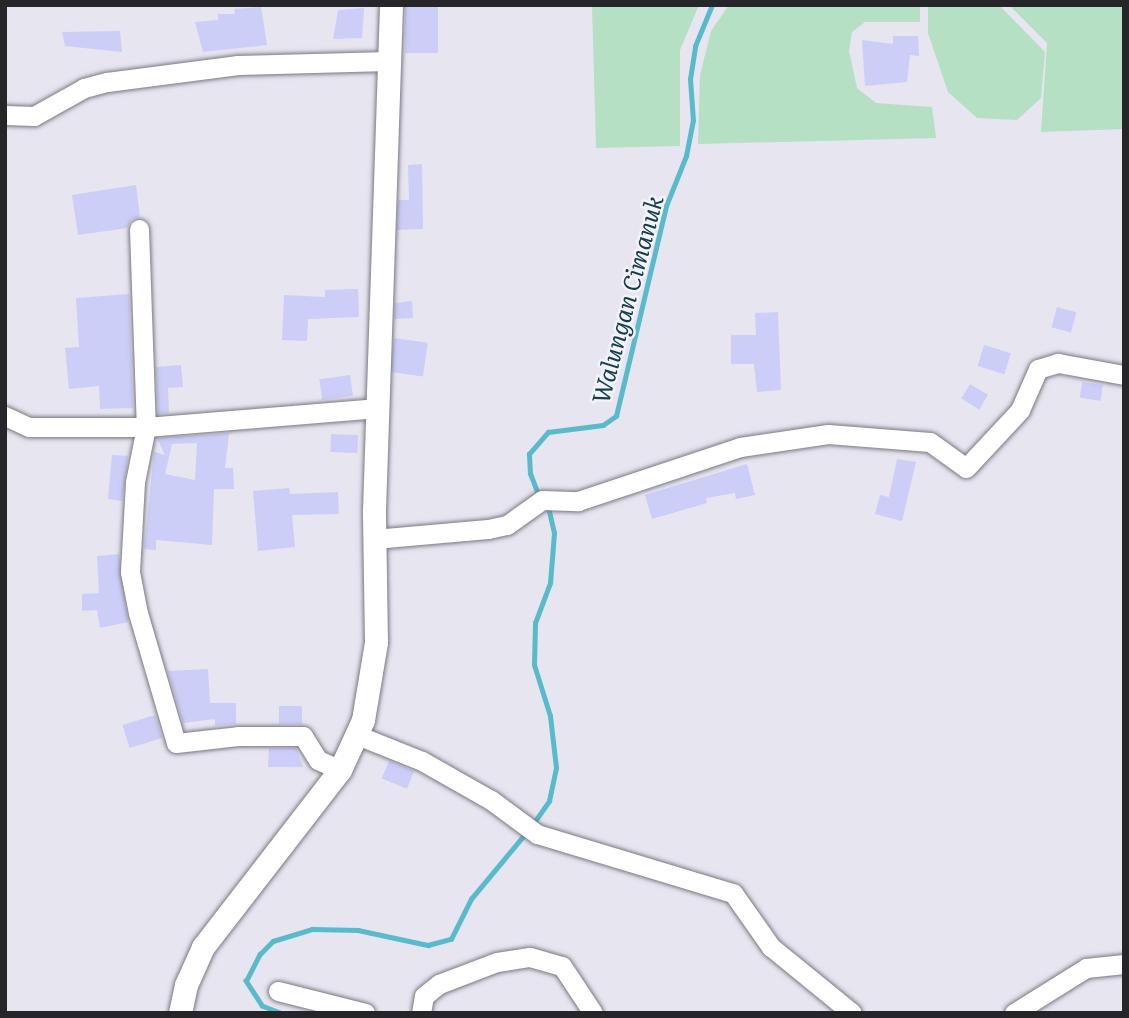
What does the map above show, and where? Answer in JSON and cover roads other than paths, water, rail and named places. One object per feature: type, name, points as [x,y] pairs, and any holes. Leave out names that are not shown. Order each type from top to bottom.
[{"type":"street","points":[[180,1013],[186,985],[203,947],[340,770],[357,735],[376,642],[374,539],[391,5]]},
{"type":"street","points":[[5,115],[34,116],[84,88],[107,82],[238,65],[389,61]]},
{"type":"street","points":[[139,229],[146,427],[135,482],[130,572],[138,613],[176,743],[238,736],[303,736],[316,758],[340,770]]},
{"type":"street","points":[[374,539],[498,527],[542,500],[578,501],[740,447],[828,434],[930,442],[966,468],[1020,410],[1044,368],[1058,363],[1124,375]]},
{"type":"street","points":[[5,416],[36,427],[146,427],[378,408]]},
{"type":"street","points":[[357,735],[422,761],[491,800],[529,829],[733,893],[771,947],[852,1013]]},
{"type":"street","points":[[421,1013],[424,996],[439,984],[497,962],[530,957],[556,960],[593,1013]]},
{"type":"street","points":[[1014,1013],[1086,968],[1124,964]]},
{"type":"street","points":[[278,991],[365,1013]]},
{"type":"waterway","name":"Walungan Cimanuk","points":[[539,497],[530,474],[529,454],[548,432],[603,425],[616,416],[666,206],[686,156],[693,121],[690,79],[695,46],[712,5]]},
{"type":"waterway","name":"Walungan Cimanuk","points":[[533,824],[549,801],[556,768],[550,716],[534,665],[535,623],[550,583],[554,533],[548,506]]},
{"type":"waterway","name":"Walungan Cimanuk","points":[[280,1013],[262,1006],[246,981],[260,954],[273,941],[312,929],[358,930],[428,945],[451,939],[471,899],[525,834]]}]
